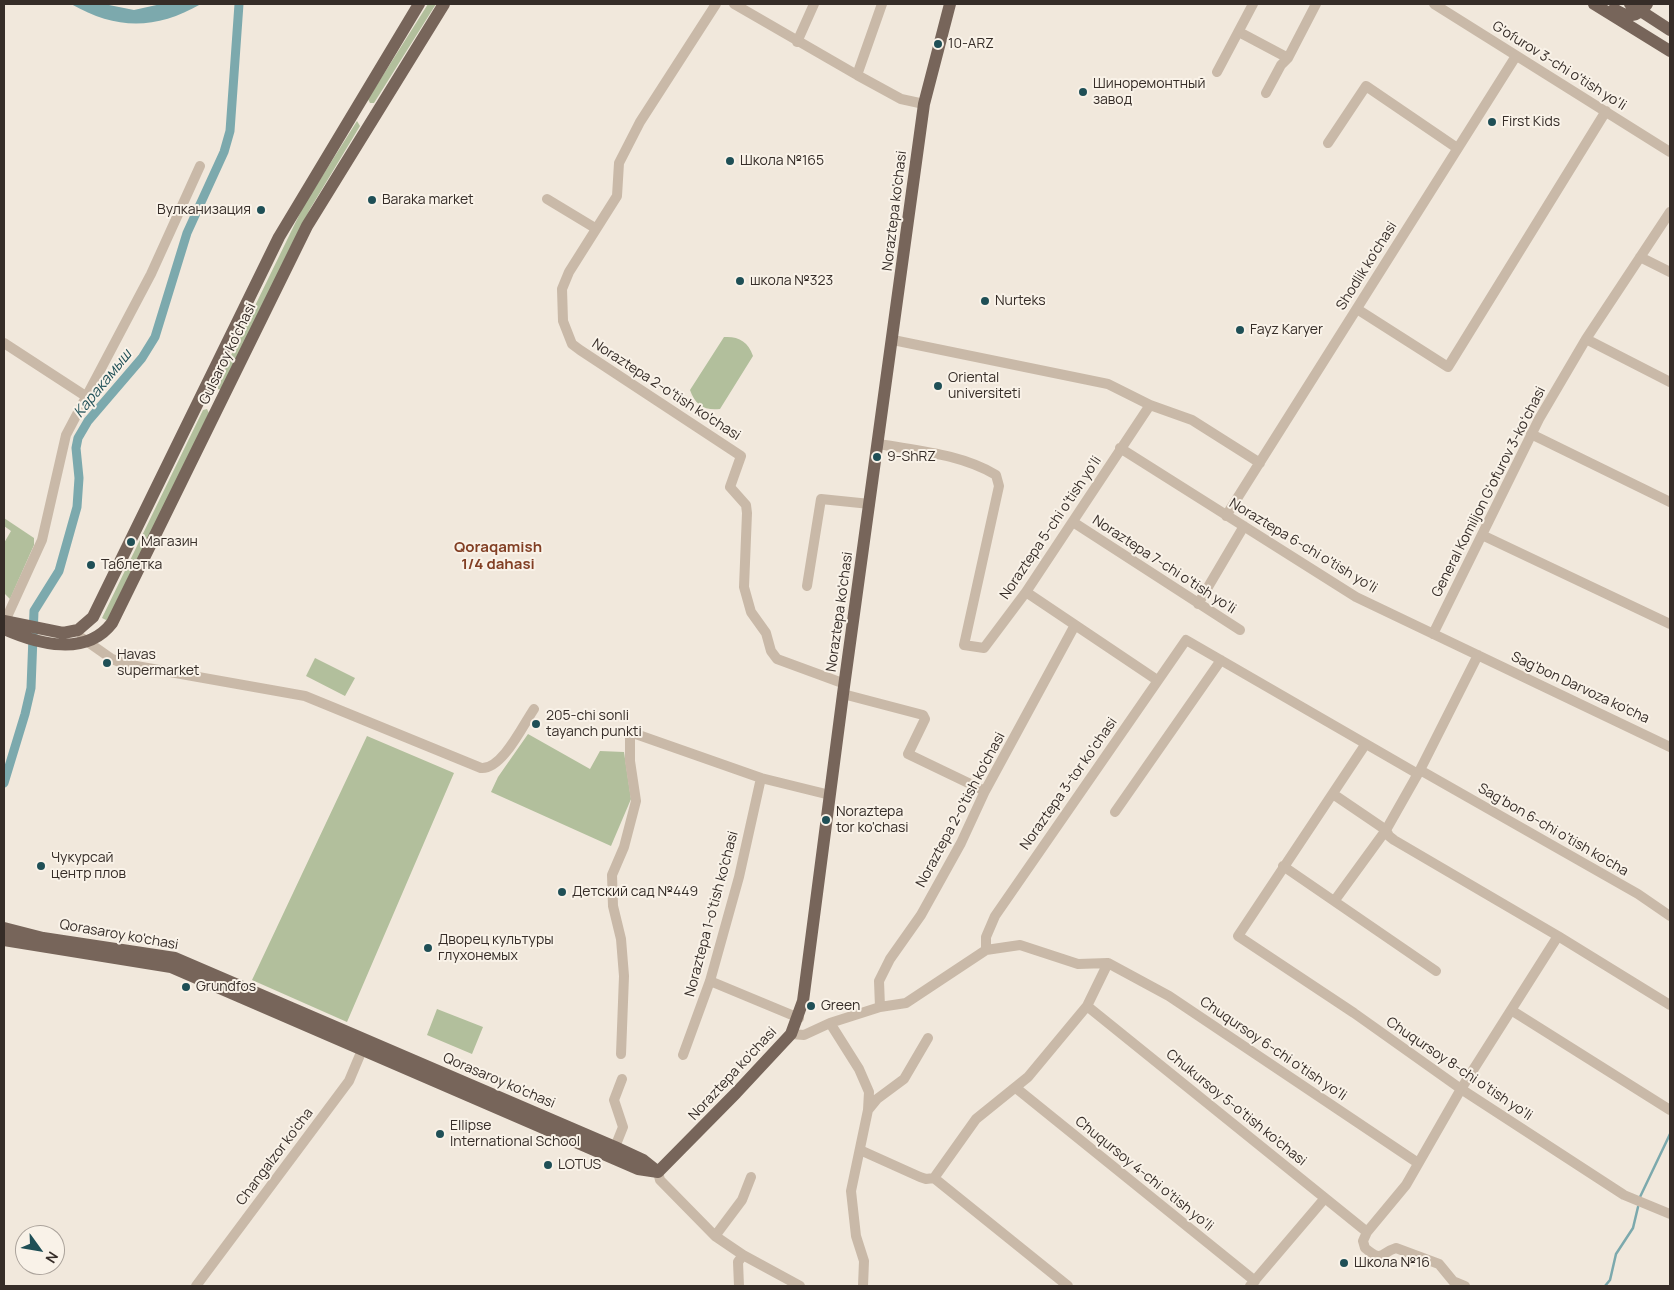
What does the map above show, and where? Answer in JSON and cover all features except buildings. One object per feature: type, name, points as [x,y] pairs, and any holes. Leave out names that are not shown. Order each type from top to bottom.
[{"type":"main road","name":"Gulsaroy ko'chasi","points":[[73,632],[90,621],[102,602],[279,237],[419,4]]},
{"type":"main road","name":"Gulsaroy ko'chasi","points":[[88,642],[109,626],[118,612],[304,233],[372,118],[444,4]]},
{"type":"main road","name":"Noraztepa ko'chasi","points":[[658,1172],[736,1094],[791,1034],[799,1018],[807,984],[844,689],[924,104],[950,4]]},
{"type":"main road","points":[[1594,4],[1670,51]]},
{"type":"main road","points":[[1607,4],[1624,15],[1635,15],[1644,8]]},
{"type":"main road","points":[[1630,4],[1644,8],[1670,30]]},
{"type":"main road","points":[[355,108],[372,118]]},
{"type":"main road","points":[[202,395],[220,404]]},
{"type":"main road","points":[[4,625],[50,637],[72,646],[88,642]]},
{"type":"main road","points":[[50,637],[73,632]]},
{"type":"main road","name":"Qorasaroy ko'chasi","points":[[4,928],[43,938],[175,958],[638,1169],[658,1172]]},
{"type":"main road","name":"Qorasaroy ko'chasi","points":[[4,940],[171,967],[615,1147],[643,1160],[658,1172]]},
{"type":"street","name":"Noraztepa 2-oʻtish ko'chasi","points":[[716,4],[640,122],[619,163],[617,196],[595,228],[569,272],[562,289],[563,321],[572,344],[741,456],[731,489],[746,505],[743,559],[744,587],[751,612],[766,633],[775,658],[844,689]]},
{"type":"street","points":[[734,4],[857,76],[901,99],[924,104]]},
{"type":"street","points":[[797,42],[814,4]]},
{"type":"street","points":[[857,76],[882,4]]},
{"type":"street","points":[[1217,72],[1253,4]]},
{"type":"street","points":[[1266,93],[1281,64],[1288,58],[1316,4]]},
{"type":"street","name":"G'ofurov 3-chi o'tish yo'li","points":[[1434,4],[1670,152]]},
{"type":"street","points":[[1239,32],[1288,58]]},
{"type":"street","name":"Shodlik ko'chasi","points":[[1226,516],[1516,56]]},
{"type":"street","points":[[1328,143],[1366,86],[1457,148]]},
{"type":"street","points":[[1357,309],[1448,367],[1606,111]]},
{"type":"street","points":[[4,625],[42,540],[63,443],[152,274],[200,166]]},
{"type":"street","points":[[547,199],[595,228]]},
{"type":"street","name":"General Komiljon Gʻofurov 3-koʻchasi","points":[[1433,634],[1531,434],[1586,339],[1670,212]]},
{"type":"street","points":[[1640,257],[1670,272]]},
{"type":"street","points":[[1586,339],[1670,382]]},
{"type":"street","points":[[893,340],[1108,384],[1150,405],[1192,420],[1260,463]]},
{"type":"street","points":[[4,343],[87,397]]},
{"type":"street","name":"Noraztepa 5-chi o'tish yo'li","points":[[878,444],[963,459],[980,465],[996,475],[999,486],[964,645],[987,646],[1026,592],[1150,405]]},
{"type":"street","points":[[1531,434],[1670,502]]},
{"type":"street","name":"Noraztepa 6-chi o'tish yo'li","points":[[1120,448],[1356,597],[1478,655]]},
{"type":"street","points":[[807,586],[821,499],[870,504]]},
{"type":"street","name":"Noraztepa 7-chi o'tish yo'li","points":[[1073,522],[1240,630]]},
{"type":"street","points":[[1198,604],[1244,526]]},
{"type":"street","points":[[1482,535],[1670,624]]},
{"type":"street","points":[[1026,592],[1157,680]]},
{"type":"street","name":"Noraztepa 2-o'tish ko'chasi","points":[[880,1007],[880,982],[890,959],[921,915],[1076,626]]},
{"type":"street","points":[[73,632],[112,659],[125,664],[305,696],[481,768],[490,768],[499,762],[534,709]]},
{"type":"street","name":"Noraztepa 3-tor ko‘chasi","points":[[986,950],[986,937],[995,916],[1186,640]]},
{"type":"street","name":"Sag'bon 6-chi o'tish ko'cha","points":[[1186,640],[1366,745],[1419,772],[1638,894],[1670,916]]},
{"type":"street","points":[[1335,900],[1386,830],[1419,772],[1478,655]]},
{"type":"street","name":"Sag'bon Darvoza ko'cha","points":[[1478,655],[1670,747]]},
{"type":"street","points":[[1115,812],[1220,660]]},
{"type":"street","points":[[844,689],[923,715],[925,718],[908,754],[986,791]]},
{"type":"street","points":[[621,1054],[624,976],[621,939],[613,906],[612,874],[624,847],[636,801],[630,761],[630,732],[760,778],[830,795]]},
{"type":"street","points":[[1366,745],[1283,866],[1436,971]]},
{"type":"street","name":"Noraztepa 1-o'tish ko'chasi","points":[[683,1055],[710,981],[739,877],[760,778]]},
{"type":"street","points":[[1332,794],[1386,830],[1394,840],[1558,936],[1670,1005]]},
{"type":"street","name":"Chuqursoy 8-chi o'tish yo'li","points":[[1283,866],[1238,936],[1354,1013],[1461,1089],[1624,1195],[1670,1214]]},
{"type":"street","points":[[1465,1286],[1453,1281],[1440,1264],[1396,1248],[1383,1256],[1370,1252],[1364,1244],[1367,1232],[1387,1210],[1418,1163],[1461,1089],[1558,936]]},
{"type":"street","points":[[791,1034],[804,1035],[830,1023],[880,1007],[906,1003],[986,950],[1020,945],[1078,964],[1108,963],[1087,1006],[1016,1088],[976,1119],[934,1178]]},
{"type":"street","name":"Chuqursoy 6-chi o'tish yo'li","points":[[1108,963],[1169,996],[1418,1163]]},
{"type":"street","points":[[710,981],[799,1018]]},
{"type":"street","name":"Chukursoy 5-o'tish ko'chasi","points":[[1087,1006],[1367,1232]]},
{"type":"street","points":[[1511,1010],[1670,1110]]},
{"type":"street","points":[[830,1023],[869,1092],[868,1110],[851,1191],[856,1236],[864,1261],[863,1286]]},
{"type":"street","points":[[868,1110],[877,1099],[904,1079],[928,1038]]},
{"type":"street","name":"Changalzor ko'cha","points":[[196,1286],[350,1081],[364,1045]]},
{"type":"street","points":[[615,1147],[623,1127],[614,1100],[622,1079]]},
{"type":"street","name":"Chuqursoy 4-chi o'tish yo'li","points":[[1016,1088],[1252,1284]]},
{"type":"street","points":[[860,1150],[920,1177],[926,1179],[934,1178],[1068,1286]]},
{"type":"street","points":[[658,1172],[660,1180],[715,1236],[743,1255],[800,1286]]},
{"type":"street","points":[[715,1236],[742,1200],[751,1177]]},
{"type":"street","points":[[1252,1284],[1325,1198]]},
{"type":"street","points":[[738,1286],[738,1262],[743,1255]]},
{"type":"green space","points":[[428,4],[436,4],[374,103],[370,103],[368,99]]},
{"type":"green space","points":[[357,121],[360,126],[310,209],[221,390],[215,388],[304,205]]},
{"type":"green space","points":[[724,337],[734,337],[742,341],[753,356],[720,409],[705,408],[695,400],[690,390]]},
{"type":"green space","points":[[207,409],[209,413],[108,621],[102,618],[203,410]]},
{"type":"green space","points":[[4,518],[34,538],[34,545],[10,599],[4,593],[4,543],[11,531],[4,526]]},
{"type":"green space","points":[[315,658],[355,678],[345,696],[306,676]]},
{"type":"green space","points":[[528,734],[590,769],[600,751],[624,752],[631,799],[611,846],[491,792],[498,777]]},
{"type":"green space","points":[[367,736],[454,773],[347,1022],[252,980]]},
{"type":"green space","points":[[437,1009],[483,1027],[472,1054],[427,1035]]},
{"type":"water","points":[[71,4],[104,4],[134,10],[161,4],[201,4],[168,19],[136,23],[104,19]]},
{"type":"waterway","name":"Каракамыш","points":[[4,783],[31,688],[34,611],[59,571],[77,507],[79,478],[76,448],[78,438],[88,421],[142,358],[155,337],[187,233],[224,152],[230,131],[239,4]]},
{"type":"waterway","points":[[1640,1197],[1670,1134]]},
{"type":"waterway","points":[[1605,1286],[1610,1280],[1616,1254],[1633,1228],[1638,1207]]},
{"type":"place","name":"10-ARZ","points":[[938,44]]},
{"type":"place","name":"Шиноремонтный завод","points":[[1083,92]]},
{"type":"place","name":"First Kids","points":[[1492,122]]},
{"type":"place","name":"Школа №165","points":[[730,161]]},
{"type":"place","name":"Baraka market","points":[[372,200]]},
{"type":"place","name":"Вулканизация","points":[[261,210]]},
{"type":"place","name":"школа №323","points":[[740,281]]},
{"type":"place","name":"Nurteks","points":[[985,301]]},
{"type":"place","name":"Fayz Karyer","points":[[1240,330]]},
{"type":"place","name":"Oriental universiteti","points":[[938,386]]},
{"type":"place","name":"9-ShRZ","points":[[877,457]]},
{"type":"place","name":"Магазин","points":[[131,542]]},
{"type":"place","name":"Таблетка","points":[[91,565]]},
{"type":"place","name":"Havas supermarket","points":[[107,663]]},
{"type":"place","name":"205-chi sonli tayanch punkti","points":[[536,724]]},
{"type":"place","name":"Noraztepa tor ko'chasi","points":[[826,820]]},
{"type":"place","name":"Чукурсай центр плов","points":[[41,866]]},
{"type":"place","name":"Детский сад №449","points":[[562,892]]},
{"type":"place","name":"Дворец культуры глухонемых","points":[[428,948]]},
{"type":"place","name":"Grundfos","points":[[186,987]]},
{"type":"place","name":"Green","points":[[811,1006]]},
{"type":"place","name":"Ellipse International School","points":[[440,1134]]},
{"type":"place","name":"LOTUS","points":[[548,1165]]},
{"type":"place","name":"Школа №16","points":[[1344,1263]]},
{"type":"district","name":"Qoraqamish 1/4 dahasi","points":[[498,556]]}]
